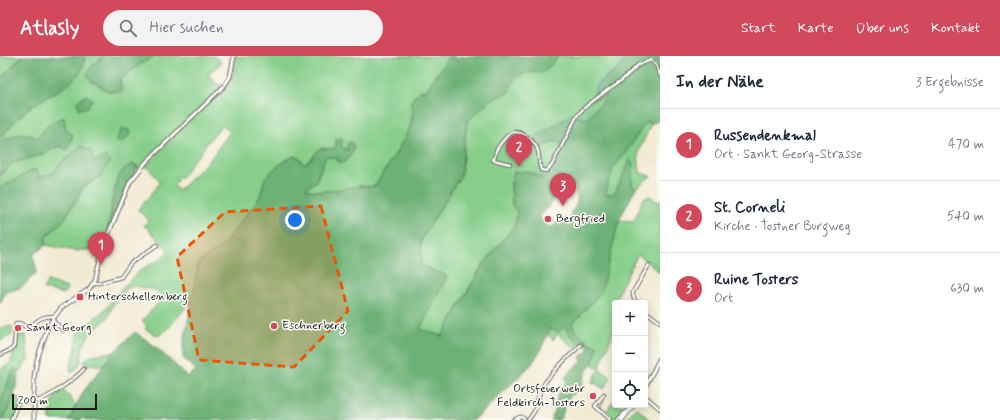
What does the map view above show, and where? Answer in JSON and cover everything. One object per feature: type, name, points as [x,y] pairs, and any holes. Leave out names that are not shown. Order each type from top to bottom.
[{"type":"street","points":[[34,420],[33,381],[41,347],[54,316],[64,305],[89,289],[94,283],[103,247],[133,177],[224,86],[230,77],[234,56]]},
{"type":"street","points":[[510,164],[493,160],[496,156],[496,151],[508,135],[519,132],[535,145],[541,170],[546,171],[552,166],[577,116],[584,108],[622,80],[638,65],[644,62],[651,60],[654,62],[660,75]]},
{"type":"street","points":[[94,283],[121,277],[131,263],[157,245]]},
{"type":"street","points":[[635,300],[633,296],[649,265]]},
{"type":"street","points":[[648,313],[660,322]]},
{"type":"street","points":[[0,355],[14,346],[16,323],[20,322],[29,329],[36,320],[54,316]]},
{"type":"street","points":[[52,320],[63,330]]},
{"type":"street","points":[[528,420],[536,410],[540,391],[557,368],[581,345]]},
{"type":"street","points":[[648,381],[660,358]]},
{"type":"street","points":[[11,420],[18,403],[40,400],[63,386],[80,374],[84,369]]},
{"type":"street","points":[[604,394],[595,406],[610,420]]},
{"type":"street","points":[[648,399],[660,409]]},
{"type":"street","points":[[618,420],[628,410],[630,410]]},
{"type":"street","points":[[622,420],[630,410]]},
{"type":"street","points":[[513,420],[522,417],[525,420]]},
{"type":"highlighted area","points":[[321,206],[348,311],[294,367],[199,360],[177,257],[225,212]]},
{"type":"green space","points":[[0,56],[22,56],[0,80]]},
{"type":"green space","points":[[22,56],[84,56],[83,65],[79,74],[72,81],[28,109],[0,138],[0,80]]},
{"type":"green space","points":[[84,56],[104,56],[91,67],[92,82],[108,91],[119,92],[120,80],[154,56],[215,56],[220,61],[220,64],[208,74],[218,85],[221,84],[223,86],[137,170],[138,166],[118,176],[112,200],[109,228],[98,240],[97,249],[75,251],[46,245],[46,237],[64,220],[84,186],[100,177],[94,162],[40,177],[35,169],[0,188],[0,176],[12,163],[38,156],[60,146],[67,150],[64,117],[48,124],[38,138],[23,134],[0,141],[0,138],[28,109],[72,81],[83,65]]},
{"type":"green space","points":[[104,56],[154,56],[120,80],[122,88],[119,92],[105,90],[98,84],[92,82],[89,78],[87,73],[89,70]]},
{"type":"green space","points":[[235,56],[460,57],[458,61],[456,59],[436,74],[426,91],[420,91],[410,102],[412,115],[407,133],[375,186],[359,186],[326,191],[312,191],[305,189],[316,181],[326,156],[335,158],[339,162],[346,161],[353,152],[342,148],[341,145],[336,143],[337,146],[334,149],[322,148],[305,165],[302,163],[301,159],[295,156],[288,159],[276,167],[265,178],[260,197],[223,245],[199,262],[192,300],[167,330],[158,336],[145,329],[147,326],[142,321],[163,298],[155,290],[134,286],[127,289],[113,305],[107,319],[91,332],[83,346],[80,363],[72,372],[69,371],[71,369],[70,365],[76,350],[76,334],[106,308],[140,270],[160,259],[169,251],[144,225],[149,220],[138,210],[159,184],[159,180],[147,167],[144,167],[201,109],[215,97],[220,95],[236,70],[233,70]],"holes":[[[222,125],[230,132],[211,158],[179,190],[173,185],[185,173],[194,159],[200,154],[206,144]]]},
{"type":"green space","points":[[461,56],[559,56],[545,71],[522,74],[517,77],[511,85],[509,92],[490,100],[468,121],[461,175],[421,240],[421,265],[447,276],[420,329],[442,336],[482,266],[515,225],[517,212],[512,205],[511,183],[514,172],[526,171],[543,178],[555,167],[565,145],[555,141],[538,149],[535,146],[525,151],[524,144],[571,115],[586,119],[608,96],[591,101],[598,83],[616,71],[630,56],[660,56],[660,120],[651,124],[647,121],[613,168],[605,195],[615,193],[630,160],[633,163],[632,186],[636,188],[619,220],[601,292],[572,325],[575,330],[591,344],[597,345],[596,354],[584,377],[583,383],[565,401],[563,413],[559,420],[551,420],[555,411],[555,403],[559,393],[567,381],[565,377],[582,362],[580,357],[581,355],[584,355],[588,350],[586,343],[582,344],[571,336],[564,327],[559,332],[550,329],[539,353],[531,365],[474,420],[85,420],[84,417],[81,420],[69,420],[83,392],[114,352],[135,332],[155,346],[188,377],[196,370],[183,358],[183,347],[199,262],[223,245],[260,197],[265,178],[276,167],[295,156],[299,157],[302,163],[305,164],[319,149],[334,149],[336,146],[336,140],[341,137],[343,142],[341,145],[342,148],[348,150],[347,144],[350,142],[353,144],[354,147],[350,156],[342,163],[335,158],[326,156],[316,181],[306,189],[313,191],[326,191],[359,186],[375,186],[407,133],[412,115],[410,102],[420,91],[426,91],[448,58],[451,57],[458,61]],"holes":[[[567,180],[575,187],[577,204],[570,212],[572,216],[568,220],[565,218],[556,223],[555,226],[549,227],[539,217],[548,208],[560,184]]]},
{"type":"green space","points":[[559,56],[630,56],[616,71],[598,83],[609,95],[586,119],[548,130],[524,144],[535,146],[538,149],[555,141],[565,145],[555,167],[543,178],[526,171],[514,172],[511,183],[512,205],[517,212],[515,225],[482,266],[441,337],[419,329],[447,277],[421,265],[421,240],[461,175],[468,121],[490,100],[509,92],[511,85],[517,77],[522,74],[545,71]]},
{"type":"green space","points":[[87,95],[92,99],[87,108],[79,109],[77,102]]},
{"type":"green space","points":[[64,117],[66,129],[73,135],[67,150],[60,146],[38,156],[12,163],[0,176],[0,141],[23,133],[38,138],[48,124]]},
{"type":"green space","points":[[647,121],[651,124],[638,153],[640,173],[651,176],[636,188],[632,186],[633,163],[615,194],[605,195],[613,168]]},
{"type":"green space","points":[[122,129],[129,130],[130,134],[122,143],[116,141]]},
{"type":"green space","points":[[81,146],[91,151],[94,162],[105,156],[110,162],[100,177],[84,186],[64,220],[46,237],[46,245],[33,255],[37,272],[22,287],[5,293],[0,304],[0,188],[35,169],[40,177],[55,172],[56,167]]},
{"type":"green space","points":[[132,164],[138,166],[107,232],[118,176],[124,169]]},
{"type":"green space","points":[[650,196],[658,202],[660,199],[660,273],[638,254],[616,300],[612,300],[612,336],[599,368],[593,365],[597,348],[586,340],[574,348],[558,334],[553,340],[546,333],[550,328],[572,325],[600,292],[619,220],[634,221],[643,199]]},
{"type":"green space","points":[[48,281],[67,288],[64,294],[43,289]]},
{"type":"green space","points":[[12,326],[12,335],[0,341],[0,328]]},
{"type":"green space","points":[[26,335],[28,360],[19,373],[15,368],[0,404],[0,370],[10,363],[17,336]]},
{"type":"green space","points":[[114,352],[103,366],[83,363],[86,359],[93,355]]},
{"type":"green space","points":[[15,368],[19,373],[14,396],[3,420],[0,420],[0,404],[10,376]]},
{"type":"green space","points":[[599,369],[611,377],[604,389],[595,383],[592,383]]},
{"type":"green space","points":[[63,389],[76,405],[69,420],[50,420],[52,402]]},
{"type":"green space","points":[[14,396],[20,398],[19,414],[16,420],[3,420]]},
{"type":"green space","points":[[605,399],[600,407],[607,411],[612,403],[612,408],[626,408],[614,420],[599,408]]},
{"type":"green space","points":[[637,408],[649,419],[625,420]]},
{"type":"waterway","points":[[594,96],[604,77],[615,69],[628,56]]},
{"type":"waterway","points":[[553,167],[577,120],[592,105]]},
{"type":"place","name":"St. Corneli","points":[[519,167]]},
{"type":"place","name":"Ruine Tosters","points":[[563,206]]},
{"type":"place","name":"Bergfried","points":[[548,219]]},
{"type":"place","name":"Russendenkmal","points":[[101,265]]},
{"type":"place","name":"Hinterschellenberg","points":[[80,297]]},
{"type":"place","name":"Eschnerberg","points":[[274,326]]},
{"type":"place","name":"Sankt Georg","points":[[18,328]]},
{"type":"place","name":"Ortsfeuerwehr Feldkirch-Tosters","points":[[593,396]]}]
